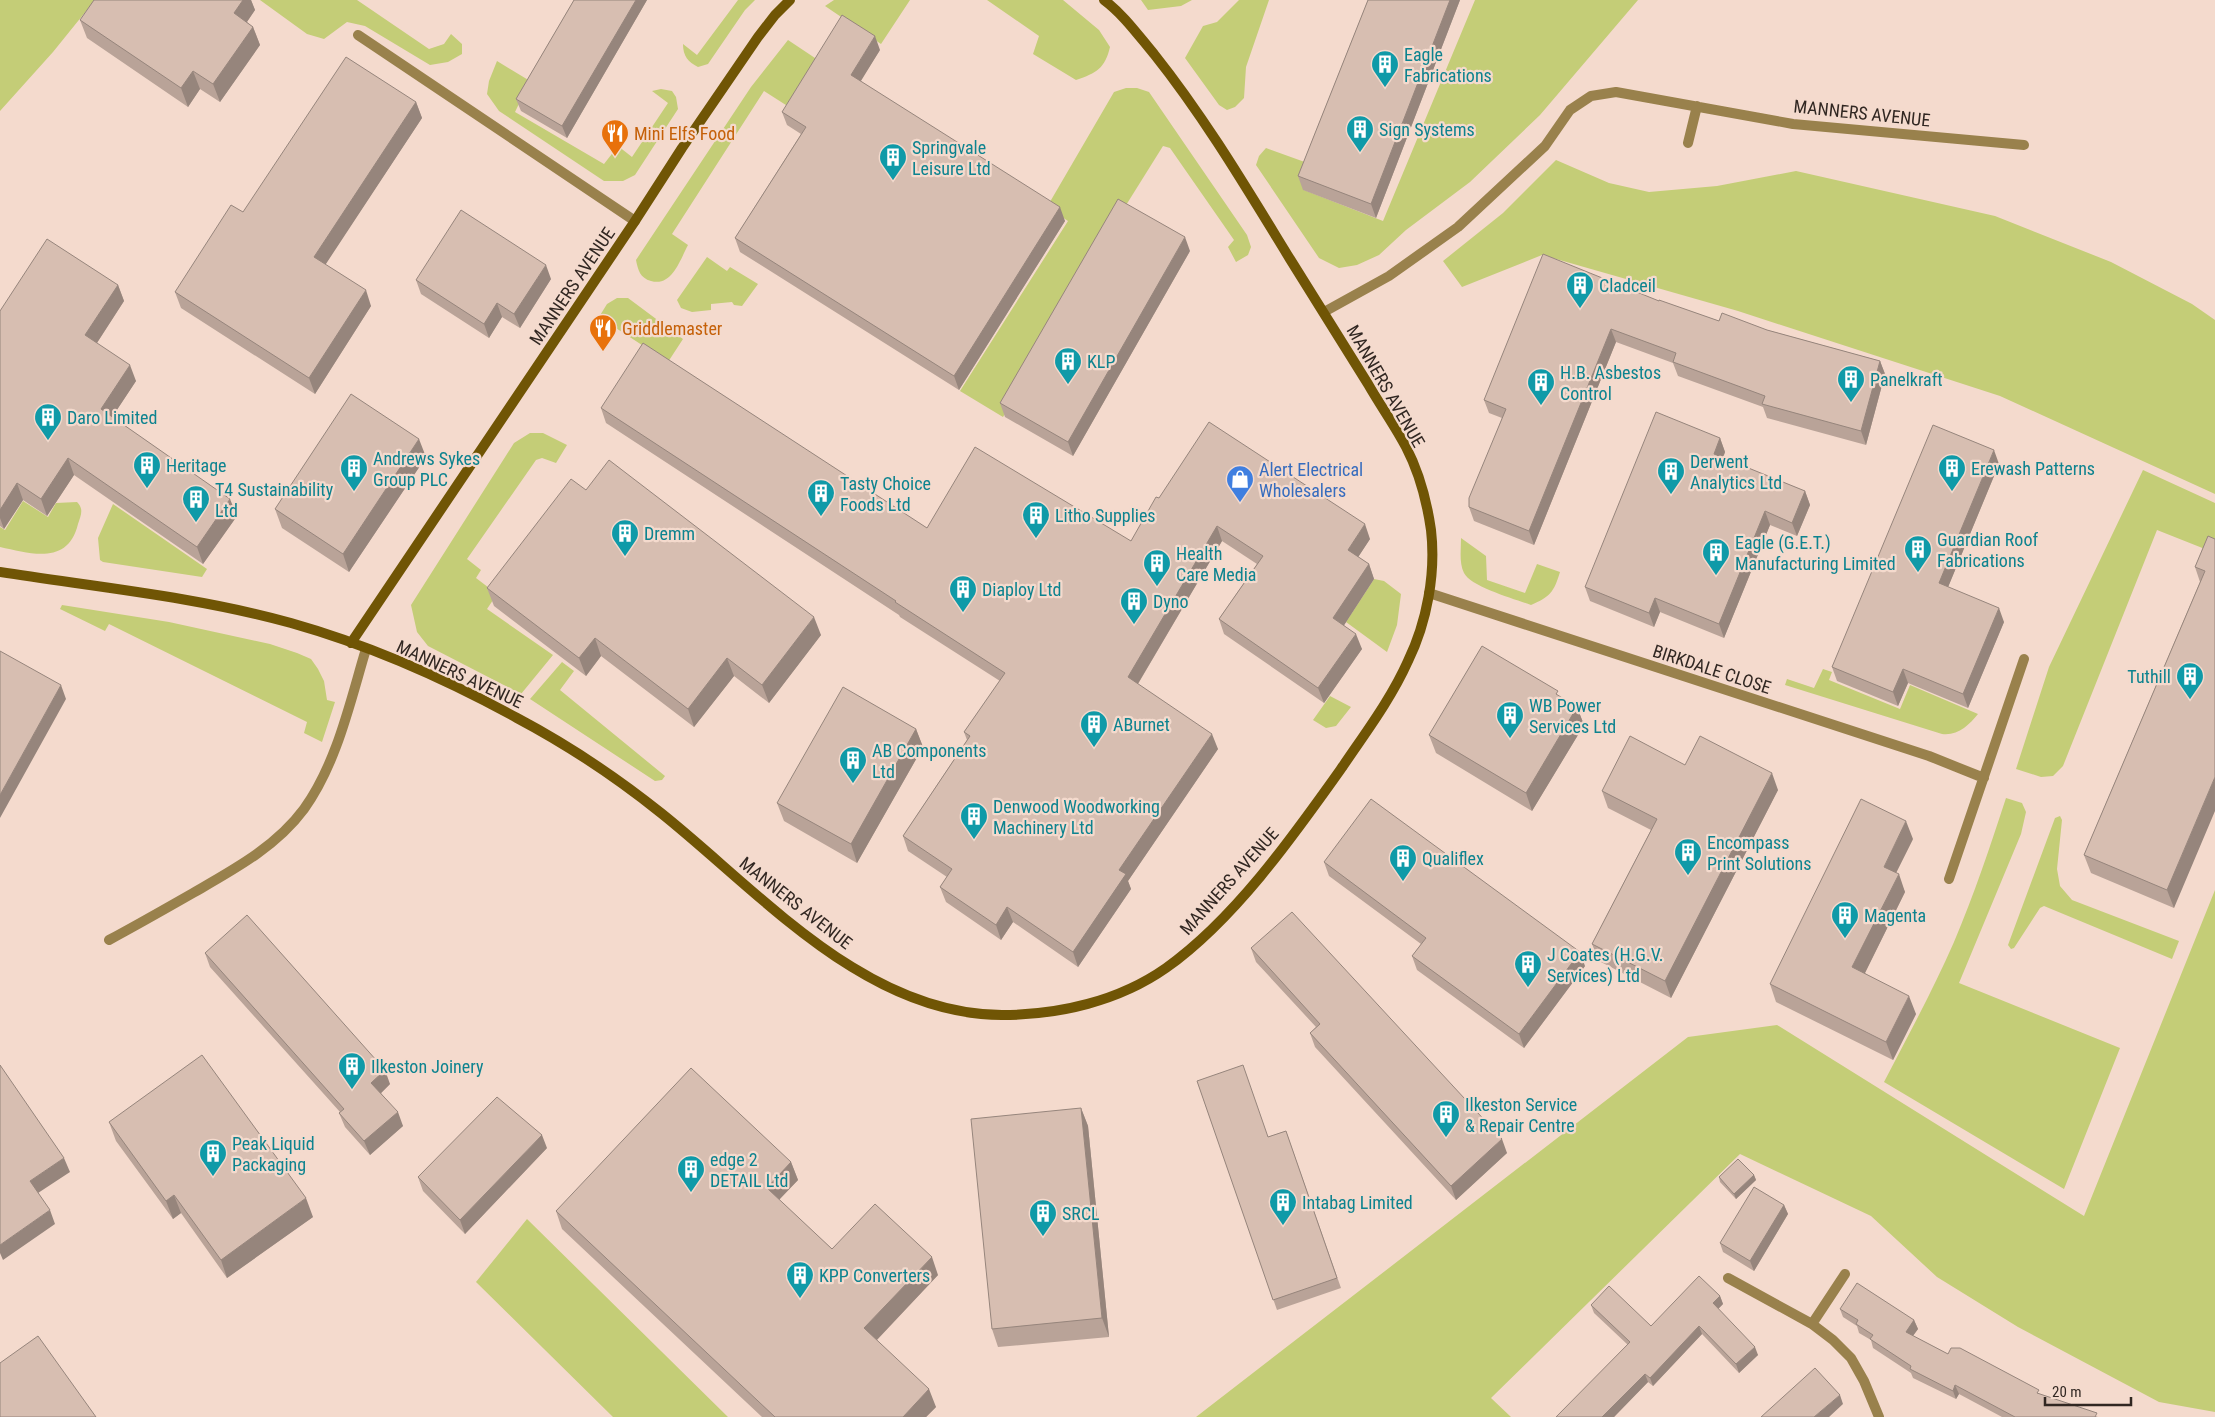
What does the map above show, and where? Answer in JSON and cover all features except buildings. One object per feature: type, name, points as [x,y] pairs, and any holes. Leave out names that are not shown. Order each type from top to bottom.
[{"type":"street","name":"MANNERS AVENUE","points":[[351,643],[635,222],[682,148],[774,15],[790,0]]},
{"type":"street","name":"MANNERS AVENUE","points":[[0,572],[223,607],[290,623],[351,643],[453,685],[520,719],[604,770],[658,811],[800,931],[846,963],[885,985],[925,1003],[962,1012],[1000,1015],[1072,1009],[1102,999],[1163,971],[1191,948],[1231,909],[1271,864],[1316,804],[1385,705],[1408,664],[1417,639],[1429,592],[1432,555],[1431,532],[1419,479],[1407,449],[1324,312],[1222,149],[1174,79],[1118,10],[1104,0]]},
{"type":"street","name":"MANNERS AVENUE","points":[[358,35],[635,222]]},
{"type":"street","name":"MANNERS AVENUE","points":[[1324,312],[1389,276],[1458,226],[1545,146],[1570,110],[1591,96],[1616,92],[1793,124],[2024,145]]},
{"type":"street","points":[[1688,143],[1697,106]]},
{"type":"street","name":"BIRKDALE CLOSE","points":[[1429,592],[1929,756],[1984,778]]},
{"type":"street","points":[[109,940],[247,862],[286,831],[304,808],[331,756],[344,725],[366,649]]},
{"type":"street","points":[[1949,879],[2024,659]]},
{"type":"street","points":[[1812,1324],[1845,1274]]},
{"type":"street","points":[[1728,1278],[1812,1324],[1833,1340],[1851,1358],[1864,1381],[1879,1417]]},
{"type":"green space","points":[[0,0],[95,0],[53,52],[0,111]]},
{"type":"green space","points":[[260,0],[357,0],[429,49],[444,44],[451,34],[462,44],[462,54],[448,62],[430,65],[365,26],[347,22],[324,39],[307,34]]},
{"type":"green space","points":[[738,0],[755,0],[745,10],[708,64],[698,67],[691,63],[685,55],[683,44],[697,55]]},
{"type":"green space","points":[[834,0],[910,0],[881,44],[825,6]]},
{"type":"green space","points":[[987,0],[1063,0],[1099,30],[1110,47],[1106,60],[1095,72],[1076,80],[1033,54],[1039,36]]},
{"type":"green space","points":[[1141,0],[1192,0],[1181,6],[1148,10]]},
{"type":"green space","points":[[1239,0],[1269,0],[1246,67],[1244,98],[1235,107],[1227,110],[1219,105],[1185,58],[1203,26],[1217,22]]},
{"type":"green space","points":[[1475,0],[1638,0],[1540,115],[1470,182],[1406,230],[1379,255],[1357,265],[1339,268],[1319,258],[1256,165],[1259,156],[1266,148],[1313,165],[1304,190],[1383,221]]},
{"type":"green space","points":[[788,40],[818,60],[789,107],[764,91],[672,234],[688,245],[678,265],[665,280],[658,282],[647,280],[640,273],[636,260],[751,87]]},
{"type":"green space","points":[[497,61],[530,81],[515,112],[604,164],[618,146],[632,157],[668,103],[652,91],[661,89],[672,91],[676,97],[678,109],[635,175],[623,181],[604,181],[499,111],[487,94],[489,81]]},
{"type":"green space","points":[[1126,88],[1137,88],[1149,92],[1247,235],[1251,247],[1248,255],[1236,262],[1228,247],[1234,240],[1170,148],[1163,146],[1123,210],[1003,417],[960,391],[1068,221],[1047,207],[1114,92]]},
{"type":"green space","points":[[1556,160],[1609,183],[1649,192],[1717,186],[1796,171],[1995,216],[2111,262],[2192,304],[2215,320],[2215,494],[2000,396],[1738,311],[1542,255],[1462,287],[1443,261],[1503,213]]},
{"type":"green space","points":[[707,257],[727,271],[730,267],[758,284],[742,306],[734,305],[732,302],[711,304],[711,310],[692,312],[681,308],[677,300]]},
{"type":"green space","points":[[617,298],[628,298],[683,339],[668,362],[599,317],[607,304]]},
{"type":"green space","points":[[530,433],[543,433],[567,445],[556,463],[542,458],[536,460],[467,559],[481,570],[476,578],[497,594],[487,609],[553,655],[521,694],[428,646],[417,632],[411,605],[514,443]]},
{"type":"green space","points":[[2143,470],[2215,503],[2215,553],[2157,530],[2063,766],[2053,776],[2041,777],[2016,769],[2049,667]]},
{"type":"green space","points":[[23,501],[48,517],[56,503],[77,502],[81,507],[81,515],[73,537],[66,546],[47,554],[36,554],[0,547],[0,527],[5,530]]},
{"type":"green space","points":[[113,504],[207,569],[202,577],[100,560],[98,538]]},
{"type":"green space","points":[[1461,538],[1486,556],[1487,580],[1525,593],[1537,564],[1560,572],[1556,584],[1547,596],[1531,605],[1484,588],[1468,578],[1462,569]]},
{"type":"green space","points":[[1374,579],[1384,581],[1401,594],[1397,625],[1387,652],[1346,622]]},
{"type":"green space","points":[[62,605],[169,622],[270,644],[311,659],[324,681],[327,700],[335,702],[322,742],[304,733],[307,722],[109,624],[105,631],[60,609]]},
{"type":"green space","points":[[562,662],[574,671],[560,690],[665,776],[662,780],[655,781],[530,699]]},
{"type":"green space","points":[[1823,669],[1832,672],[1829,680],[1900,709],[1910,685],[1978,714],[1967,726],[1958,731],[1942,734],[1785,685],[1787,679],[1814,688]]},
{"type":"green space","points":[[1330,696],[1351,707],[1336,726],[1326,728],[1313,720]]},
{"type":"green space","points":[[2006,798],[2022,803],[2026,812],[2021,834],[1959,983],[2120,1048],[2064,1189],[1884,1082],[1954,942],[1988,853]]},
{"type":"green space","points":[[2060,816],[2062,820],[2057,869],[2060,886],[2072,900],[2179,941],[2172,959],[2044,906],[2040,908],[2014,948],[2011,949],[2008,945],[2055,818]]},
{"type":"green space","points":[[2215,890],[2215,1412],[2159,1402],[2018,1327],[1937,1277],[1871,1216],[1740,1154],[1491,1398],[1511,1417],[1196,1417],[1688,1037],[1777,1025],[2084,1216]]},
{"type":"green space","points":[[527,1219],[728,1417],[613,1417],[476,1282]]},
{"type":"place","name":"Eagle Fabrications","points":[[1385,88]]},
{"type":"place","name":"Sign Systems","points":[[1360,153]]},
{"type":"place","name":"Mini Elfs Food","points":[[615,157]]},
{"type":"place","name":"Springvale Leisure Ltd","points":[[893,181]]},
{"type":"place","name":"Cladceil","points":[[1580,309]]},
{"type":"place","name":"Griddlemaster","points":[[603,352]]},
{"type":"place","name":"KLP","points":[[1068,385]]},
{"type":"place","name":"Panelkraft","points":[[1851,403]]},
{"type":"place","name":"H.B. Asbestos Control","points":[[1541,406]]},
{"type":"place","name":"Daro Limited","points":[[48,441]]},
{"type":"place","name":"Heritage","points":[[147,489]]},
{"type":"place","name":"Andrews Sykes Group PLC","points":[[354,492]]},
{"type":"place","name":"Erewash Patterns","points":[[1952,492]]},
{"type":"place","name":"Derwent Analytics Ltd","points":[[1671,495]]},
{"type":"place","name":"Alert Electrical Wholesalers","points":[[1240,503]]},
{"type":"place","name":"Tasty Choice Foods Ltd","points":[[821,517]]},
{"type":"place","name":"T4 Sustainability Ltd","points":[[196,523]]},
{"type":"place","name":"Litho Supplies","points":[[1036,539]]},
{"type":"place","name":"Dremm","points":[[625,557]]},
{"type":"place","name":"Guardian Roof Fabrications","points":[[1918,573]]},
{"type":"place","name":"Eagle (G.E.T.) Manufacturing Limited","points":[[1716,576]]},
{"type":"place","name":"Health Care Media","points":[[1157,587]]},
{"type":"place","name":"Diaploy Ltd","points":[[963,613]]},
{"type":"place","name":"Dyno","points":[[1134,625]]},
{"type":"place","name":"Tuthill","points":[[2190,700]]},
{"type":"place","name":"WB Power Services Ltd","points":[[1510,739]]},
{"type":"place","name":"ABurnet","points":[[1094,748]]},
{"type":"place","name":"AB Components Ltd","points":[[853,784]]},
{"type":"place","name":"Denwood Woodworking Machinery Ltd","points":[[974,840]]},
{"type":"place","name":"Encompass Print Solutions","points":[[1688,876]]},
{"type":"place","name":"Qualiflex","points":[[1403,882]]},
{"type":"place","name":"Magenta","points":[[1845,939]]},
{"type":"place","name":"J Coates (H.G.V. Services) Ltd","points":[[1528,988]]},
{"type":"place","name":"Ilkeston Joinery","points":[[352,1090]]},
{"type":"place","name":"Ilkeston Service & Repair Centre","points":[[1446,1138]]},
{"type":"place","name":"Peak Liquid Packaging","points":[[213,1177]]},
{"type":"place","name":"edge 2 DETAIL Ltd","points":[[691,1193]]},
{"type":"place","name":"Intabag Limited","points":[[1283,1226]]},
{"type":"place","name":"SRCL","points":[[1043,1237]]},
{"type":"place","name":"KPP Converters","points":[[800,1299]]}]
